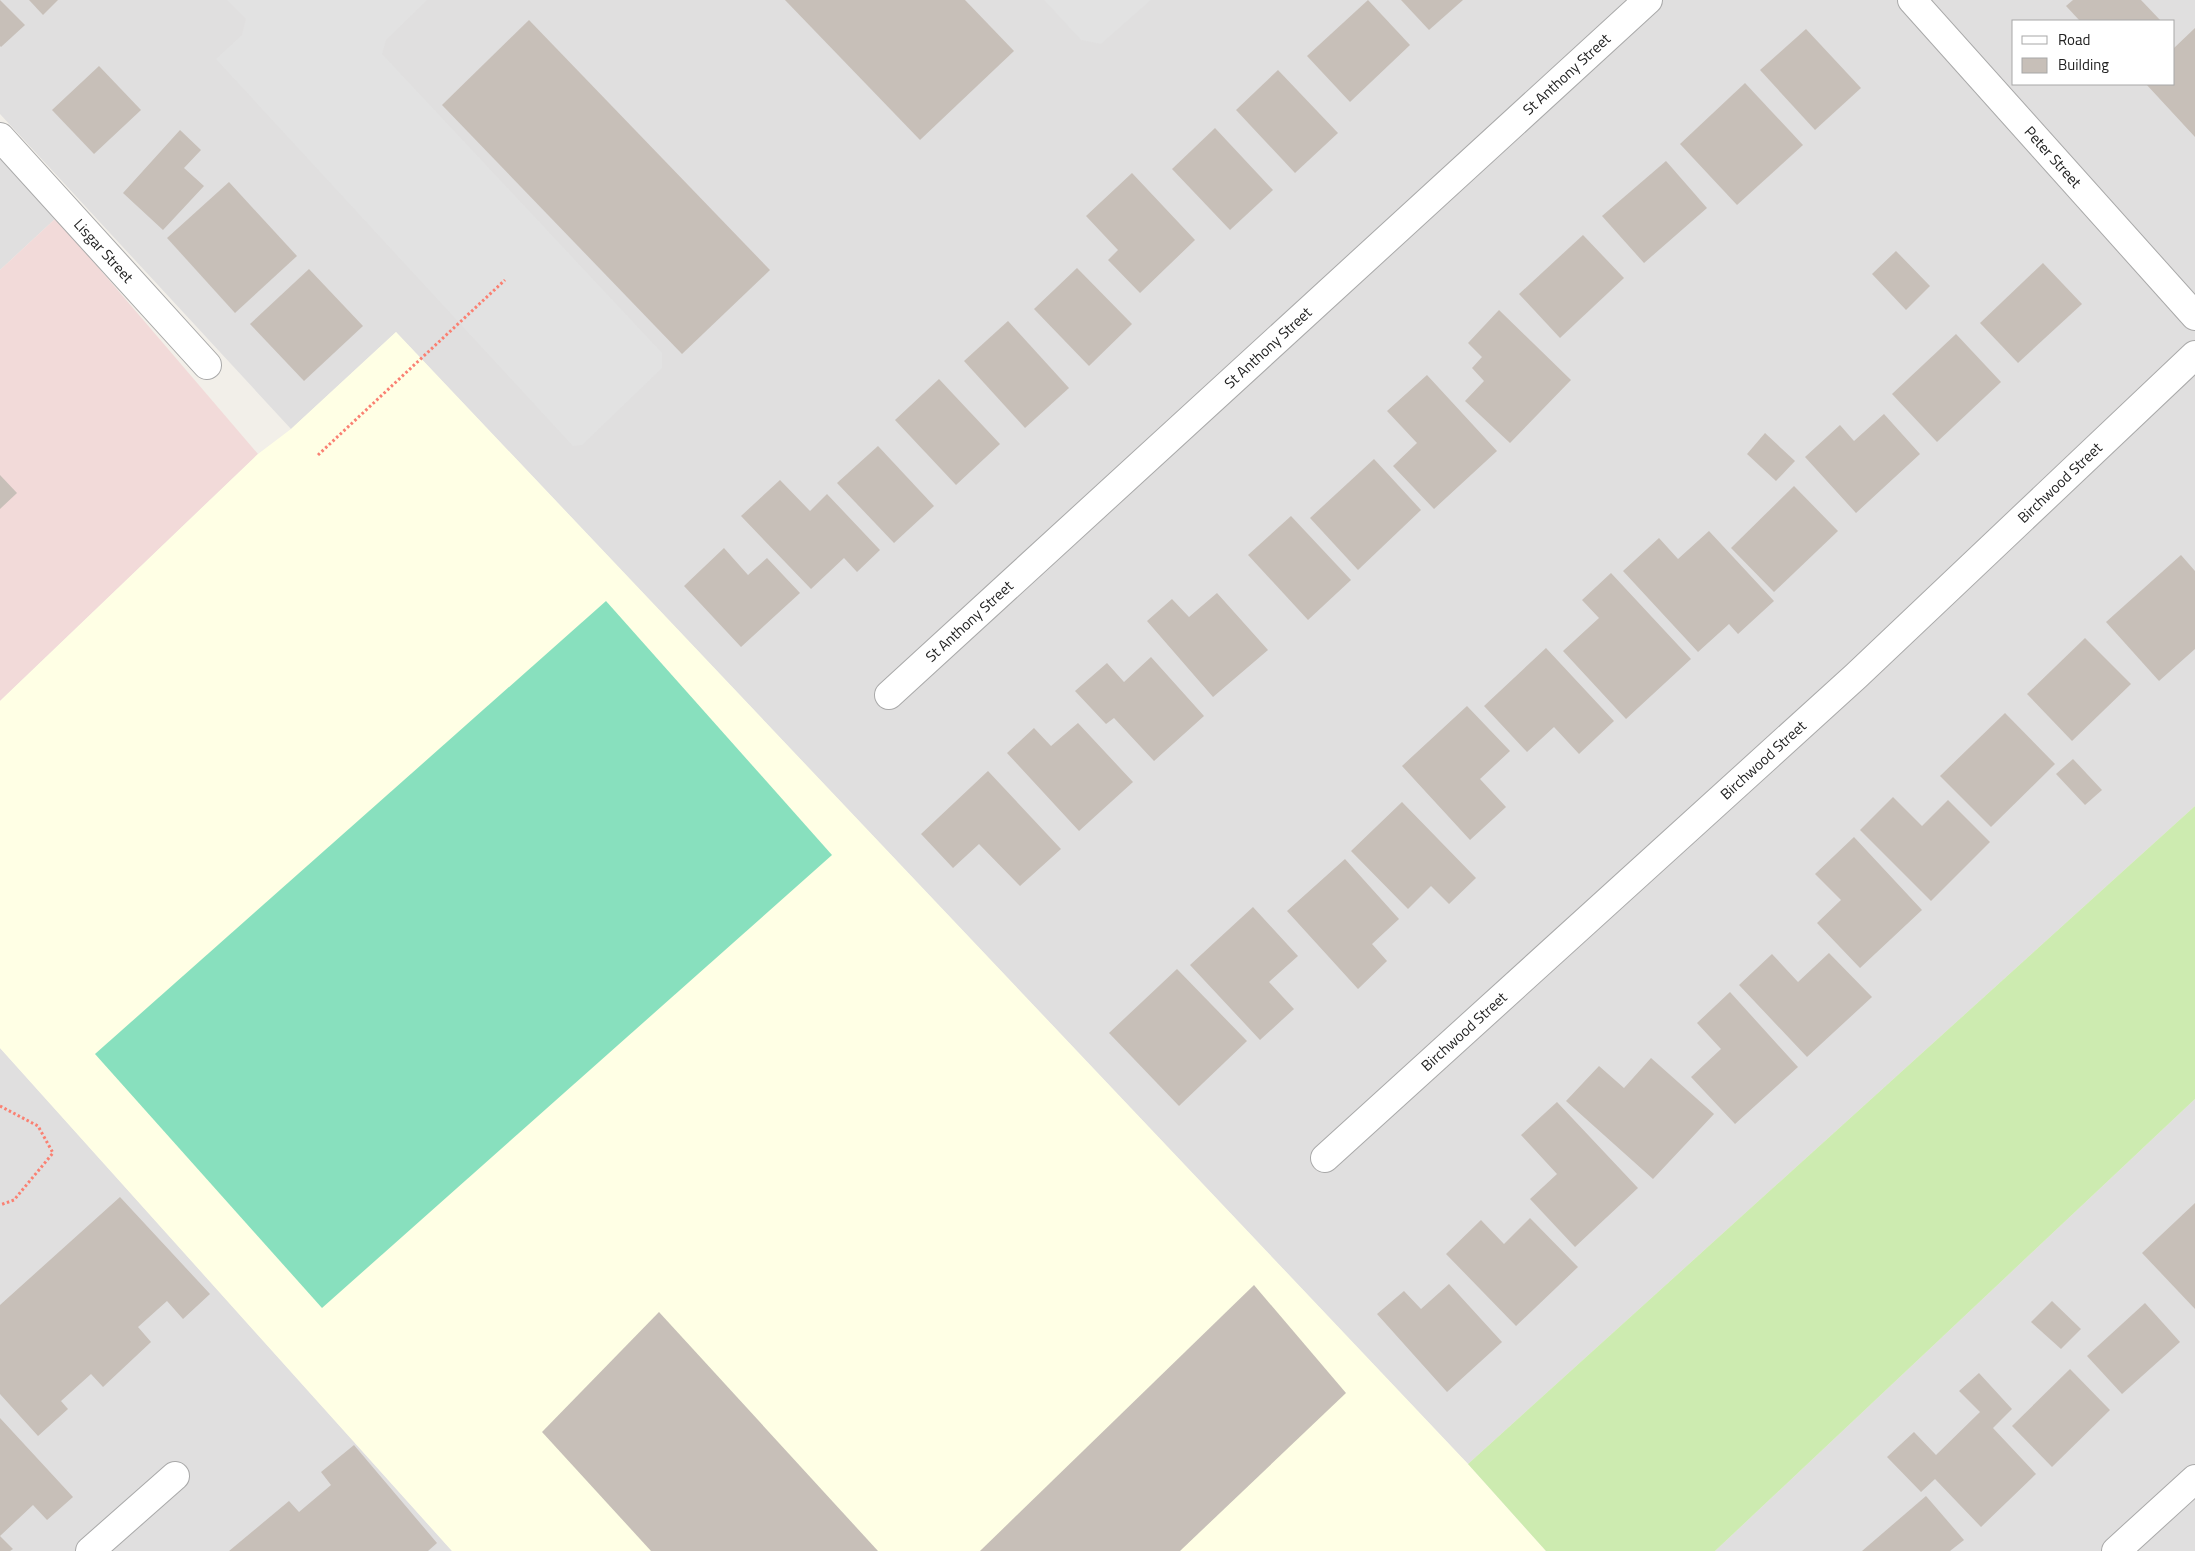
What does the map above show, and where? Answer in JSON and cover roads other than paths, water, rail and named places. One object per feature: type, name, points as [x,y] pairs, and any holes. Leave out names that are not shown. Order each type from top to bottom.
[{"type":"street","name":"St Anthony Street","points":[[888,695],[1648,0]]},
{"type":"street","name":"Peter Street","points":[[1912,0],[2195,316]]},
{"type":"street","name":"Lisgar Street","points":[[0,137],[207,365]]},
{"type":"street","name":"Birchwood Street","points":[[1326,1158],[1856,676],[2195,355]]},
{"type":"street","points":[[90,1551],[175,1476]]},
{"type":"street","points":[[2116,1551],[2195,1479]]}]
